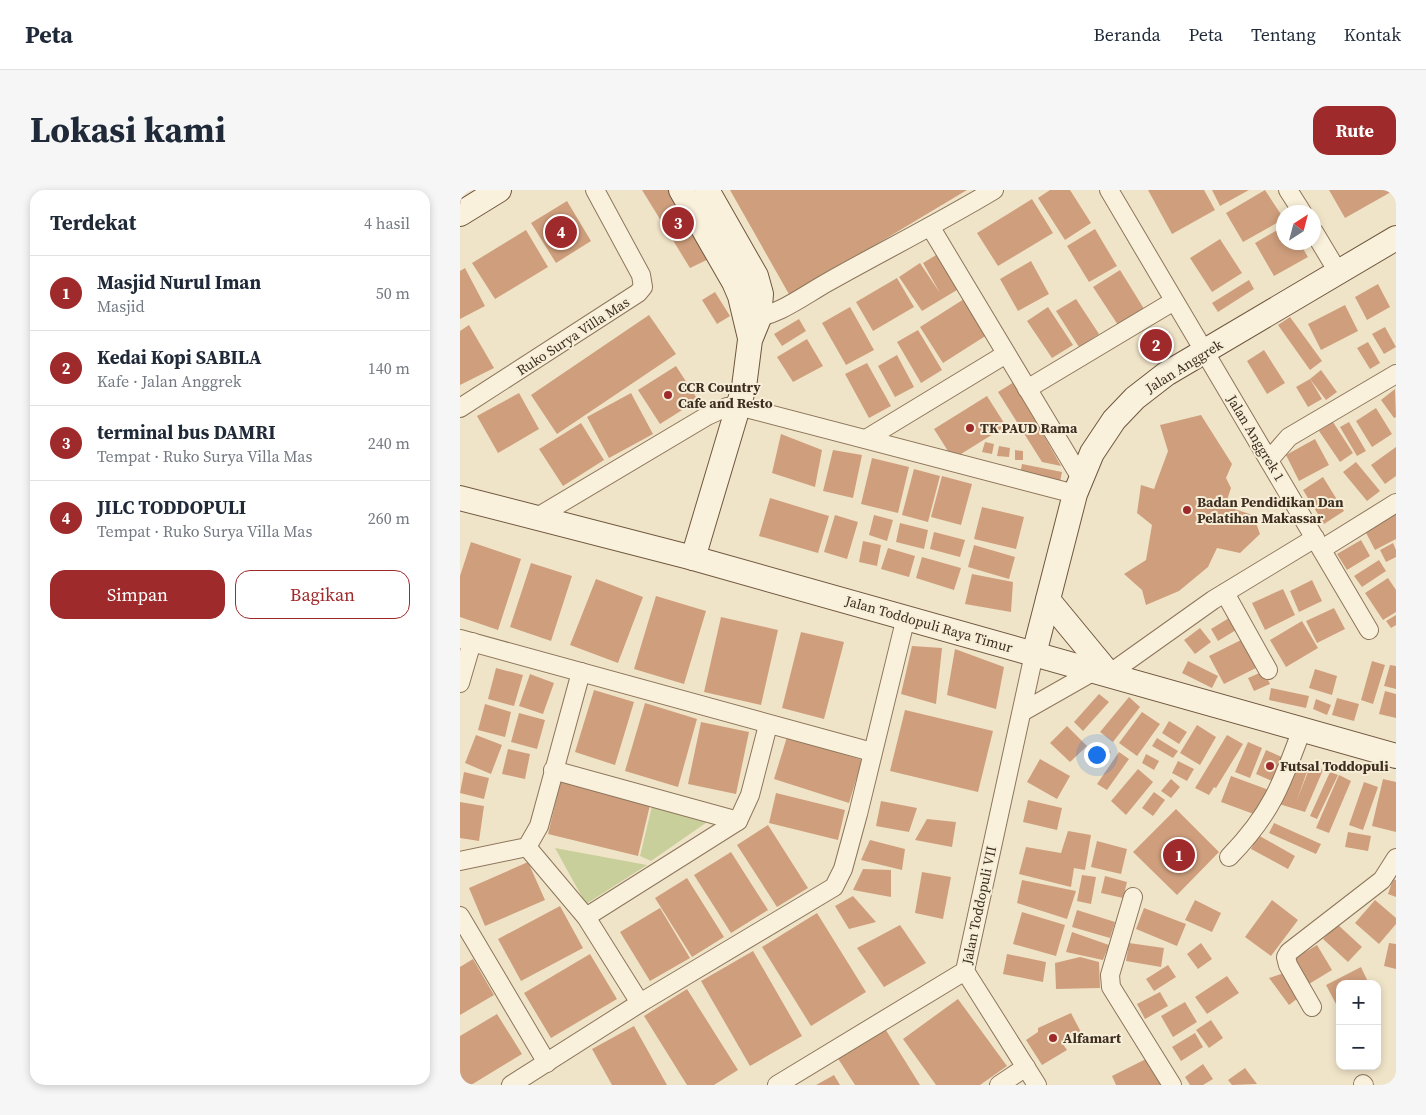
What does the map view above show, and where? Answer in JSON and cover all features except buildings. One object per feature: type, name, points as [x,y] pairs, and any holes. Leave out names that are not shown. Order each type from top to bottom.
[{"type":"street","points":[[460,214],[499,190]]},
{"type":"street","name":"Ruko Surya Villa Mas","points":[[460,408],[638,293],[643,287],[641,275],[595,190]]},
{"type":"street","points":[[680,190],[734,282],[751,326]]},
{"type":"street","points":[[693,558],[744,387],[751,326],[761,294],[756,276],[707,190]]},
{"type":"street","points":[[751,326],[931,228],[994,190]]},
{"type":"street","name":"Jalan Anggrek 1","points":[[1109,190],[1369,630]]},
{"type":"street","points":[[1288,190],[1298,205]]},
{"type":"street","points":[[931,228],[1027,389],[1078,486]]},
{"type":"street","name":"Jalan Anggrek","points":[[1034,654],[1078,486],[1092,453],[1114,420],[1135,398],[1166,374],[1205,353],[1396,238]]},
{"type":"street","points":[[1321,244],[1338,272]]},
{"type":"street","points":[[1027,389],[1174,301]]},
{"type":"street","points":[[866,440],[1006,354]]},
{"type":"street","points":[[1269,460],[1289,438],[1396,374]]},
{"type":"street","points":[[534,519],[707,416],[727,407],[738,406],[866,440],[1078,486]]},
{"type":"street","name":"Jalan Toddopuli Raya Timur","points":[[460,498],[534,519],[693,558],[1396,756]]},
{"type":"street","points":[[1022,712],[1102,672],[1225,593],[1396,502]]},
{"type":"street","points":[[1225,593],[1268,670]]},
{"type":"street","points":[[1048,600],[1102,672]]},
{"type":"street","points":[[511,1085],[640,1003],[834,886],[843,869],[906,617]]},
{"type":"street","points":[[460,683],[466,641],[872,752]]},
{"type":"street","name":"Jalan Toddopuli VII","points":[[776,1085],[965,971],[1034,654]]},
{"type":"street","points":[[460,860],[526,847],[538,826],[581,672]]},
{"type":"street","points":[[586,917],[738,821],[750,796],[768,725]]},
{"type":"street","points":[[1229,857],[1263,818],[1274,801],[1302,729]]},
{"type":"street","points":[[554,770],[738,821]]},
{"type":"street","points":[[526,847],[586,917],[640,1003]]},
{"type":"street","points":[[1312,1007],[1288,964],[1286,957],[1288,952],[1382,880],[1396,858]]},
{"type":"street","points":[[1133,896],[1110,975],[1111,987],[1172,1085]]},
{"type":"street","points":[[460,916],[547,1063]]},
{"type":"street","points":[[965,971],[1037,1085]]},
{"type":"street","points":[[999,1085],[1026,1067]]},
{"type":"green space","points":[[652,806],[710,820],[651,861],[640,856]]},
{"type":"green space","points":[[555,848],[647,865],[586,904]]},
{"type":"place","name":"terminal bus DAMRI","points":[[678,223]]},
{"type":"place","name":"JILC TODDOPULI","points":[[561,232]]},
{"type":"place","name":"Kedai Kopi SABILA","points":[[1156,345]]},
{"type":"place","name":"CCR Country Cafe and Resto","points":[[668,395]]},
{"type":"place","name":"TK PAUD Rama","points":[[970,428]]},
{"type":"place","name":"Badan Pendidikan Dan Pelatihan Makassar","points":[[1187,510]]},
{"type":"place","name":"Futsal Toddopuli","points":[[1270,766]]},
{"type":"place","name":"Masjid Nurul Iman","points":[[1179,855]]},
{"type":"place","name":"Alfamart","points":[[1053,1038]]}]
